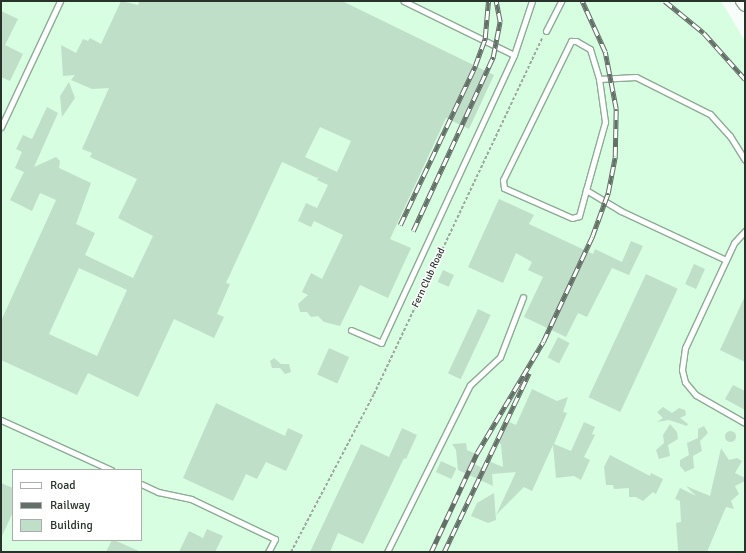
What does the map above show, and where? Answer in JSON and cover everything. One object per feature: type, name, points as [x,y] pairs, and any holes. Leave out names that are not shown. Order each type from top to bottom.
[{"type":"street","points":[[742,1],[745,5]]},
{"type":"lane","points":[[1,127],[60,1]]},
{"type":"lane","points":[[404,1],[514,55]]},
{"type":"lane","points":[[351,330],[381,344],[514,55],[532,1]]},
{"type":"lane","points":[[546,31],[560,1]]},
{"type":"lane","points":[[576,40],[590,49],[599,79],[605,122],[579,216],[572,218],[504,188],[503,180],[571,41],[576,40]]},
{"type":"lane","points":[[599,79],[636,77],[710,114],[730,136],[745,160]]},
{"type":"lane","points":[[586,190],[621,211],[726,260]]},
{"type":"lane","points":[[745,231],[734,243],[685,348],[682,370],[685,382],[696,395],[745,423]]},
{"type":"lane","points":[[387,552],[470,385],[500,357],[523,297]]},
{"type":"lane","points":[[1,420],[109,469]]},
{"type":"lane","points":[[142,484],[158,492],[191,500],[275,539],[268,552]]},
{"type":"path","name":"Fern Club Road","points":[[291,552],[374,394],[546,31]]},
{"type":"shaded area","points":[[1,1],[721,1],[745,41],[745,552],[1,552]]},
{"type":"building","points":[[121,1],[138,5],[140,1],[342,1],[494,75],[469,129],[446,118],[390,239],[411,248],[388,298],[360,285],[340,326],[324,322],[318,316],[311,317],[307,312],[300,312],[298,304],[308,295],[302,292],[311,273],[322,279],[343,235],[314,221],[311,227],[298,221],[306,203],[317,208],[328,185],[317,180],[319,176],[317,178],[282,162],[226,283],[230,284],[217,314],[224,317],[214,338],[174,319],[138,397],[88,373],[77,395],[1,360],[1,321],[56,200],[40,193],[32,211],[10,200],[24,172],[15,168],[22,152],[16,149],[23,135],[32,139],[47,107],[58,113],[34,167],[56,157],[60,161],[59,168],[91,183],[76,224],[95,233],[85,255],[133,278],[153,236],[118,218],[137,179],[90,157],[92,153],[82,149],[109,88],[92,89],[71,80],[75,75],[63,76],[61,45],[76,53],[83,39],[88,41],[90,38],[101,44]],"holes":[[[320,127],[351,141],[337,172],[305,157]],[[79,268],[127,290],[97,356],[49,334]]]},
{"type":"building","points":[[1,11],[18,19],[5,45],[23,54],[10,81],[1,77]]},
{"type":"building","points":[[69,82],[75,98],[62,117],[60,96]]},
{"type":"building","points":[[499,199],[534,215],[529,224],[593,254],[595,249],[622,262],[631,241],[643,246],[629,275],[612,268],[587,317],[578,313],[566,337],[524,317],[543,277],[528,270],[532,262],[516,253],[503,283],[468,267]]},
{"type":"building","points":[[694,264],[705,269],[696,289],[685,284]]},
{"type":"building","points":[[443,270],[454,275],[449,287],[438,282]]},
{"type":"building","points":[[646,274],[678,289],[620,412],[589,397]]},
{"type":"building","points":[[745,296],[745,362],[720,350]]},
{"type":"building","points":[[478,309],[491,315],[461,379],[448,373]]},
{"type":"building","points":[[558,337],[570,343],[559,363],[548,357]]},
{"type":"building","points":[[329,348],[349,357],[337,383],[317,374]]},
{"type":"building","points":[[274,358],[281,364],[289,364],[291,372],[285,374],[280,368],[272,368],[270,361]]},
{"type":"building","points":[[733,385],[745,391],[745,410],[725,399]]},
{"type":"building","points":[[532,389],[557,401],[568,397],[563,412],[567,413],[554,444],[571,451],[584,422],[595,427],[592,434],[595,435],[584,457],[590,460],[581,480],[574,476],[556,478],[553,445],[532,491],[524,487],[496,515],[516,472],[492,474],[493,486],[458,470],[456,450],[452,444],[466,443],[467,450],[476,454],[472,463],[485,469],[491,457],[491,462],[503,467],[501,444],[499,443],[502,431],[507,421],[516,425]]},
{"type":"building","points":[[216,403],[285,436],[288,428],[303,435],[286,471],[266,462],[257,479],[246,474],[233,501],[183,478]]},
{"type":"building","points":[[663,407],[672,413],[679,408],[685,410],[686,415],[680,418],[688,424],[687,426],[669,420],[657,422],[663,418],[657,412]]},
{"type":"building","points":[[670,424],[677,432],[678,439],[668,445],[670,456],[659,459],[656,450],[664,443],[663,435]]},
{"type":"building","points":[[704,426],[708,433],[700,441],[702,451],[693,456],[694,468],[685,472],[680,466],[680,460],[689,455],[687,443],[698,438],[698,429]]},
{"type":"building","points":[[402,428],[417,435],[406,459],[404,458],[363,544],[338,533],[330,552],[310,552],[361,444],[389,457]]},
{"type":"building","points":[[728,431],[732,431],[734,432],[734,440],[728,441],[725,438],[725,434]]},
{"type":"building","points":[[721,448],[729,460],[737,458],[742,461],[735,473],[745,478],[745,481],[735,486],[739,494],[731,501],[734,509],[726,507],[707,552],[681,552],[678,550],[676,523],[681,522],[680,501],[675,499],[680,488],[696,496],[686,486],[710,496]]},
{"type":"building","points":[[610,455],[650,476],[651,473],[663,479],[656,494],[653,492],[643,501],[636,497],[629,497],[629,488],[614,489],[613,485],[606,485],[604,467]]},
{"type":"building","points":[[441,461],[456,468],[451,479],[436,472]]},
{"type":"building","points":[[1,483],[12,488],[12,514],[1,538]]},
{"type":"building","points":[[494,493],[496,520],[488,523],[471,516],[477,503]]},
{"type":"building","points":[[207,529],[223,536],[215,552],[179,552],[189,531],[203,538]]},
{"type":"building","points":[[112,541],[116,541],[141,552],[106,552]]},
{"type":"railway","points":[[400,225],[475,66],[485,38],[488,1]]},
{"type":"railway","points":[[413,231],[493,57],[500,22],[496,1]]},
{"type":"railway","points":[[431,552],[477,453],[543,342],[592,237],[608,193],[615,156],[616,109],[605,52],[582,1]]},
{"type":"railway","points":[[665,1],[704,33],[745,79]]},
{"type":"railway","points":[[444,552],[529,373]]}]
